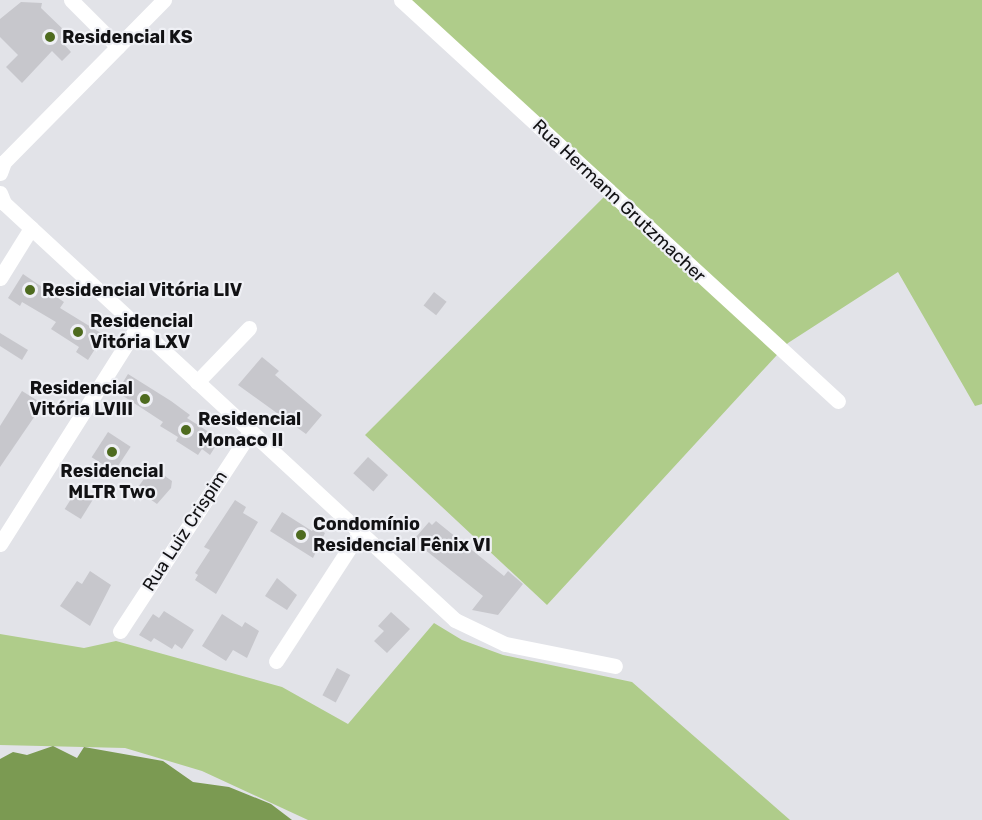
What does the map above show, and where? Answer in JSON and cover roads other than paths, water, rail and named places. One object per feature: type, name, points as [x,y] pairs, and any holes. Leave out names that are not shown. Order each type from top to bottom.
[{"type":"street","points":[[71,0],[118,46]]},
{"type":"street","points":[[0,173],[4,162],[164,0]]},
{"type":"street","name":"Rua Hermann Grutzmacher","points":[[401,0],[838,401]]},
{"type":"street","points":[[2,198],[31,228],[436,604],[474,632],[505,644],[615,666]]},
{"type":"street","points":[[0,278],[31,228]]},
{"type":"street","points":[[0,544],[137,327]]},
{"type":"street","points":[[197,382],[249,328]]},
{"type":"street","name":"Rua Luiz Crispim","points":[[120,631],[250,432]]},
{"type":"street","points":[[276,661],[359,533]]},
{"type":"place","name":"Residencial KS","points":[[50,37]]},
{"type":"place","name":"Residencial Vitória LIV","points":[[30,290]]},
{"type":"place","name":"Residencial Vitória LXV","points":[[78,332]]},
{"type":"place","name":"Residencial Vitória LVIII","points":[[145,399]]},
{"type":"place","name":"Residencial Monaco II","points":[[186,430]]},
{"type":"place","name":"Residencial MLTR Two","points":[[112,452]]},
{"type":"place","name":"Condomínio Residencial Fênix VI","points":[[301,535]]}]
